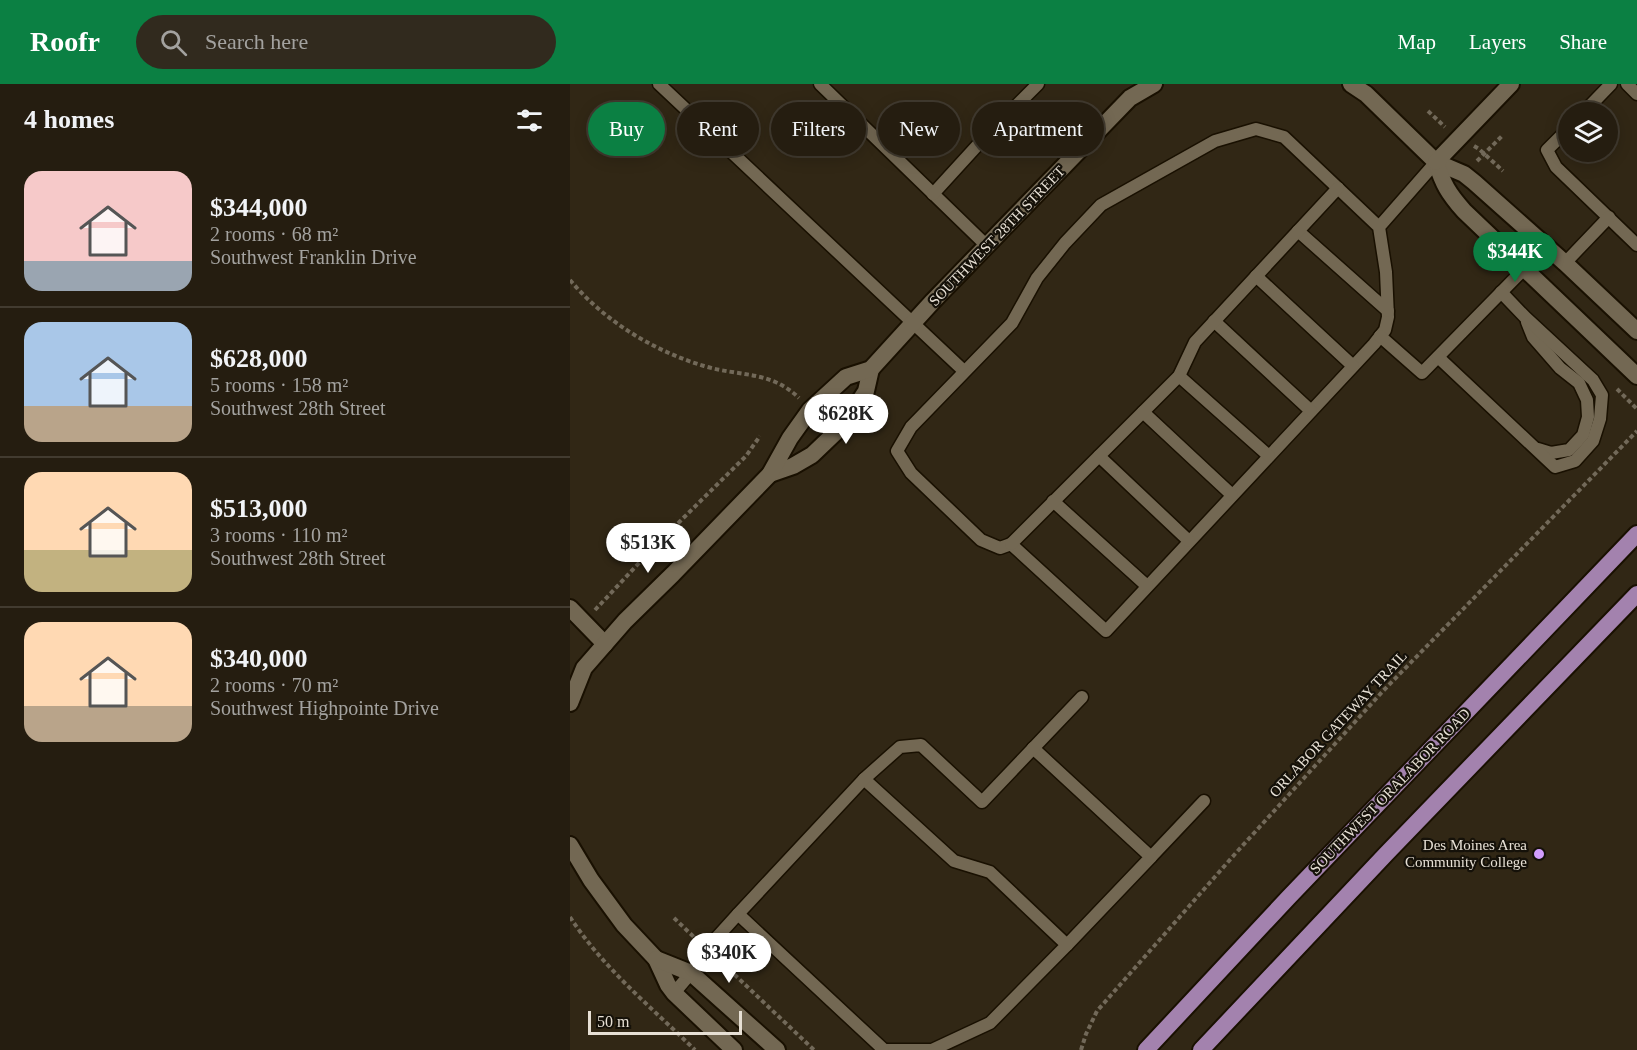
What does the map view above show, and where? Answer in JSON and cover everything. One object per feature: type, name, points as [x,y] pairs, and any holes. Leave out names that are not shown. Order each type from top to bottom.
[{"type":"main road","name":"SOUTHWEST ORALABOR ROAD","points":[[1146,1050],[1288,898],[1637,534]]},
{"type":"main road","points":[[1201,1050],[1394,845],[1637,594]]},
{"type":"street","name":"SOUTHWEST 28TH STREET","points":[[770,474],[793,466],[812,455],[835,433],[866,391],[871,369],[913,323],[1130,98],[1154,84]]},
{"type":"street","points":[[1351,84],[1366,94],[1436,162],[1464,174],[1474,182],[1637,331]]},
{"type":"street","points":[[1436,162],[1511,84]]},
{"type":"street","points":[[1436,162],[1448,193],[1464,211],[1637,376]]},
{"type":"street","name":"SOUTHWEST 28TH STREET","points":[[570,703],[584,668],[625,621],[770,474],[790,438],[810,410],[846,377],[871,369]]},
{"type":"street","points":[[570,608],[605,644]]},
{"type":"street","points":[[570,845],[591,880],[624,925],[657,959],[674,993],[734,1050]]},
{"type":"street","points":[[657,959],[691,973],[777,1050]]},
{"type":"lane","points":[[659,84],[964,371]]},
{"type":"lane","points":[[820,84],[987,246]]},
{"type":"lane","points":[[933,194],[1038,84]]},
{"type":"lane","points":[[1594,102],[1611,84]]},
{"type":"lane","points":[[1627,84],[1637,94]]},
{"type":"lane","points":[[1011,544],[1106,631],[1386,330],[1388,311],[1386,272],[1378,226],[1284,137],[1256,129],[1215,141],[1101,205],[1065,243],[1038,278],[1012,322],[911,427],[897,451],[911,473],[981,540],[1000,548],[1011,544],[1179,376],[1195,342],[1338,189]]},
{"type":"lane","points":[[1558,139],[1547,150],[1556,167],[1637,245]]},
{"type":"lane","points":[[1378,226],[1436,162]]},
{"type":"lane","points":[[1565,263],[1609,218]]},
{"type":"lane","points":[[1298,231],[1388,311]]},
{"type":"lane","points":[[1380,336],[1422,373],[1525,268]]},
{"type":"lane","points":[[1256,276],[1353,366]]},
{"type":"lane","points":[[1438,357],[1531,447],[1551,453],[1569,450],[1583,435],[1588,417],[1587,400],[1579,383],[1560,368],[1533,337],[1525,317],[1501,292]]},
{"type":"lane","points":[[1214,321],[1311,411]]},
{"type":"lane","points":[[1179,376],[1269,456]]},
{"type":"lane","points":[[1143,412],[1232,495]]},
{"type":"lane","points":[[1099,456],[1189,542]]},
{"type":"lane","points":[[1053,501],[1147,586]]},
{"type":"lane","points":[[674,993],[707,949],[738,914],[864,779],[900,747],[921,745],[982,802],[1082,697]]},
{"type":"lane","points":[[1033,748],[1151,857]]},
{"type":"lane","points":[[864,779],[954,861],[990,872],[1067,945]]},
{"type":"lane","points":[[738,914],[883,1050],[932,1050],[990,1023],[1204,801]]},
{"type":"path","points":[[570,280],[590,301],[653,346],[705,366],[775,381],[794,393]]},
{"type":"path","points":[[1610,382],[1637,409]]},
{"type":"path","name":"ORLABOR GATEWAY TRAIL","points":[[1081,1050],[1097,1011],[1235,854],[1383,690],[1637,431]]},
{"type":"path","points":[[584,622],[655,546],[746,456],[760,436]]},
{"type":"path","points":[[570,917],[622,980],[695,1050]]},
{"type":"path","points":[[674,918],[814,1050]]},
{"type":"place","name":"Des Moines Area Community College","points":[[1539,854]]}]
